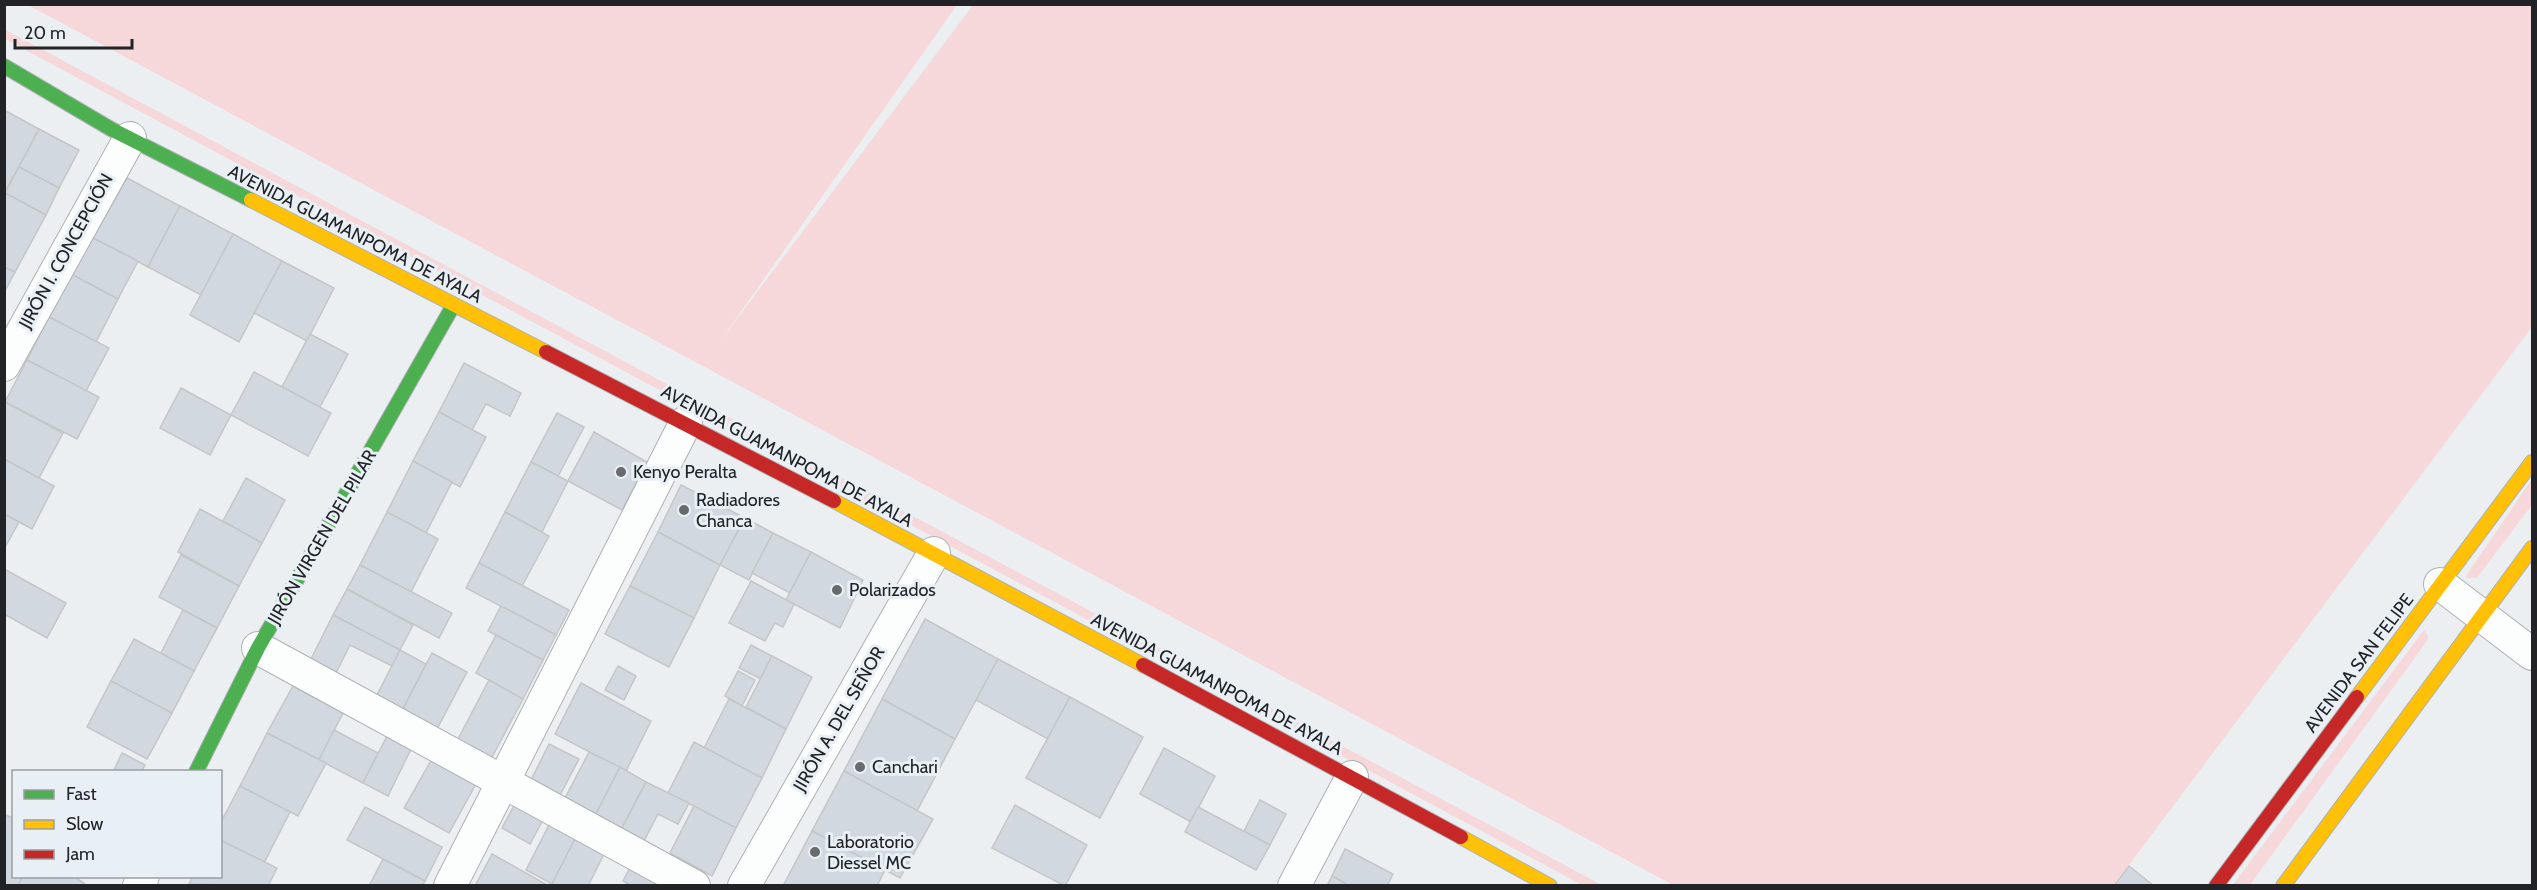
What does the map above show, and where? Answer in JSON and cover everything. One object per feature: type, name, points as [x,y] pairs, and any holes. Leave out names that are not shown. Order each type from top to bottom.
[{"type":"street","name":"AVENIDA GUAMANPOMA DE AYALA","points":[[4,66],[130,138],[435,294],[453,306],[686,422],[934,553],[1550,885]]},
{"type":"street","name":"JIRÓN I. CONCEPCIÓN","points":[[4,365],[130,138]]},
{"type":"street","name":"JIRÓN VIRGEN DEL PILAR","points":[[197,770],[258,648],[453,306]]},
{"type":"street","points":[[450,885],[686,422]]},
{"type":"street","name":"AVENIDA SAN FELIPE","points":[[2216,885],[2532,462]]},
{"type":"street","points":[[2283,885],[2532,548]]},
{"type":"street","name":"JIRÓN A. DEL SEÑOR","points":[[744,885],[934,553]]},
{"type":"street","points":[[2440,584],[2532,654]]},
{"type":"street","points":[[258,648],[694,885]]},
{"type":"street","points":[[1294,885],[1352,777]]},
{"type":"shaded area","points":[[28,5],[957,5],[721,340],[973,5],[2532,5],[2532,327],[2114,885],[1673,885]]},
{"type":"shaded area","points":[[4,29],[1602,885],[1582,885],[5,39]]},
{"type":"shaded area","points":[[2532,479],[2532,505],[2477,578],[2468,578],[2466,576]]},
{"type":"shaded area","points":[[2424,630],[2428,635],[2427,641],[2250,885],[2232,886]]},
{"type":"building","points":[[4,110],[39,129],[4,194]]},
{"type":"building","points":[[39,129],[79,150],[59,188],[19,167]]},
{"type":"building","points":[[19,167],[59,188],[46,215],[5,193]]},
{"type":"building","points":[[127,178],[180,206],[148,267],[93,238]]},
{"type":"building","points":[[5,193],[46,215],[15,272],[4,267]]},
{"type":"building","points":[[180,206],[233,234],[201,295],[148,267]]},
{"type":"building","points":[[233,234],[282,261],[239,342],[190,315]]},
{"type":"building","points":[[93,238],[138,261],[118,299],[71,274]]},
{"type":"building","points":[[282,261],[334,288],[307,341],[254,313]]},
{"type":"building","points":[[4,267],[15,272],[4,293]]},
{"type":"building","points":[[71,274],[118,299],[96,342],[49,317]]},
{"type":"building","points":[[49,317],[109,348],[86,391],[27,360]]},
{"type":"building","points":[[310,334],[348,354],[320,407],[282,387]]},
{"type":"building","points":[[27,360],[99,397],[77,439],[5,402]]},
{"type":"building","points":[[464,363],[521,393],[510,416],[486,404],[472,430],[439,412]]},
{"type":"building","points":[[254,372],[331,413],[308,456],[231,415]]},
{"type":"building","points":[[181,388],[231,415],[210,455],[160,428]]},
{"type":"building","points":[[5,402],[63,433],[39,478],[4,459]]},
{"type":"building","points":[[439,412],[486,437],[460,487],[413,461]]},
{"type":"building","points":[[557,413],[584,427],[558,476],[531,462]]},
{"type":"building","points":[[594,432],[647,462],[622,510],[568,481]]},
{"type":"building","points":[[4,459],[54,486],[32,529],[4,514]]},
{"type":"building","points":[[413,461],[452,482],[426,533],[387,512]]},
{"type":"building","points":[[531,462],[568,481],[542,532],[505,512]]},
{"type":"building","points":[[246,478],[285,500],[262,543],[223,521]]},
{"type":"building","points":[[681,485],[745,518],[720,565],[658,532]]},
{"type":"building","points":[[200,509],[262,543],[239,586],[178,552]]},
{"type":"building","points":[[387,512],[438,539],[411,592],[360,565]]},
{"type":"building","points":[[505,512],[549,536],[522,586],[479,563]]},
{"type":"building","points":[[4,514],[19,522],[4,549]]},
{"type":"building","points":[[745,518],[773,533],[749,580],[720,565]]},
{"type":"building","points":[[658,532],[720,565],[694,618],[630,586]]},
{"type":"building","points":[[773,533],[811,552],[790,593],[752,573]]},
{"type":"building","points":[[811,552],[863,580],[840,628],[786,600]]},
{"type":"building","points":[[181,555],[239,586],[217,628],[159,597]]},
{"type":"building","points":[[479,563],[569,610],[556,635],[466,588]]},
{"type":"building","points":[[360,565],[452,613],[439,638],[347,589]]},
{"type":"building","points":[[4,569],[66,603],[47,638],[4,614]]},
{"type":"building","points":[[751,581],[794,604],[783,627],[775,623],[765,641],[729,623]]},
{"type":"building","points":[[630,586],[694,618],[669,667],[605,634]]},
{"type":"building","points":[[347,589],[413,625],[400,650],[333,615]]},
{"type":"building","points":[[501,606],[556,635],[543,660],[488,631]]},
{"type":"building","points":[[183,610],[217,628],[194,671],[161,653]]},
{"type":"building","points":[[333,615],[400,650],[392,666],[350,645],[334,677],[309,663]]},
{"type":"building","points":[[925,619],[998,659],[955,739],[882,699]]},
{"type":"building","points":[[496,635],[543,660],[523,699],[476,673]]},
{"type":"building","points":[[134,639],[194,671],[172,713],[111,681]]},
{"type":"building","points":[[751,645],[772,656],[761,679],[739,668]]},
{"type":"building","points":[[400,650],[426,664],[401,713],[375,699]]},
{"type":"building","points":[[432,653],[467,672],[436,731],[401,713]]},
{"type":"building","points":[[772,656],[812,677],[786,729],[746,707]]},
{"type":"building","points":[[998,659],[1070,697],[1048,739],[976,700]]},
{"type":"building","points":[[618,666],[636,676],[624,700],[605,690]]},
{"type":"building","points":[[738,671],[755,680],[742,706],[725,696]]},
{"type":"building","points":[[489,680],[523,699],[491,759],[457,741]]},
{"type":"building","points":[[111,681],[172,713],[147,759],[87,727]]},
{"type":"building","points":[[581,683],[651,721],[626,771],[555,734]]},
{"type":"building","points":[[293,686],[343,713],[319,760],[267,733]]},
{"type":"building","points":[[1070,697],[1143,737],[1100,818],[1026,778]]},
{"type":"building","points":[[729,699],[786,729],[762,778],[704,748]]},
{"type":"building","points":[[882,699],[955,739],[917,811],[844,771]]},
{"type":"building","points":[[334,730],[378,753],[363,783],[319,760]]},
{"type":"building","points":[[267,733],[326,763],[298,816],[240,786]]},
{"type":"building","points":[[387,736],[411,749],[388,796],[363,783]]},
{"type":"building","points":[[694,742],[762,778],[736,828],[668,793]]},
{"type":"building","points":[[549,744],[579,759],[559,797],[530,782]]},
{"type":"building","points":[[1164,748],[1215,776],[1191,822],[1140,794]]},
{"type":"building","points":[[589,752],[620,767],[595,816],[564,800]]},
{"type":"building","points":[[122,753],[145,765],[142,770],[114,770]]},
{"type":"building","points":[[432,759],[476,784],[449,833],[404,808]]},
{"type":"building","points":[[620,767],[646,782],[621,830],[595,816]]},
{"type":"building","points":[[844,771],[933,819],[900,878],[812,831]]},
{"type":"building","points":[[646,782],[689,803],[678,824],[658,814],[644,841],[621,830]]},
{"type":"building","points":[[240,786],[290,812],[264,863],[222,841],[222,820]]},
{"type":"building","points":[[1260,800],[1286,814],[1270,845],[1244,831]]},
{"type":"building","points":[[516,802],[544,818],[530,844],[502,828]]},
{"type":"building","points":[[1015,805],[1087,845],[1065,886],[992,848]]},
{"type":"building","points":[[694,806],[736,828],[712,876],[670,853]]},
{"type":"building","points":[[365,807],[442,847],[425,881],[347,840]]},
{"type":"building","points":[[1198,807],[1270,845],[1256,870],[1185,832]]},
{"type":"building","points":[[4,814],[12,818],[12,878],[22,878],[18,886],[4,886]]},
{"type":"building","points":[[550,823],[576,837],[552,884],[526,870]]},
{"type":"building","points":[[812,831],[885,870],[877,886],[783,886]]},
{"type":"building","points":[[576,837],[605,852],[588,886],[554,886],[552,884]]},
{"type":"building","points":[[222,841],[277,868],[268,886],[189,884],[192,878],[222,878]]},
{"type":"building","points":[[1345,849],[1393,874],[1387,886],[1350,886],[1332,876]]},
{"type":"building","points":[[492,854],[549,886],[475,886]]},
{"type":"building","points":[[383,859],[425,881],[422,886],[369,886]]},
{"type":"building","points":[[632,864],[672,886],[632,886],[623,881]]},
{"type":"building","points":[[2129,866],[2154,886],[2114,886]]},
{"type":"building","points":[[1332,876],[1350,886],[1327,886]]},
{"type":"building","points":[[22,878],[76,878],[84,883],[82,886],[18,886]]},
{"type":"traffic: fast","points":[[4,66],[111,129],[251,200]]},
{"type":"traffic: fast","points":[[197,770],[258,648],[453,306]]},
{"type":"traffic: slow","points":[[251,200],[546,352]]},
{"type":"traffic: slow","points":[[2357,697],[2532,462]]},
{"type":"traffic: slow","points":[[834,501],[1143,665]]},
{"type":"traffic: slow","points":[[2283,886],[2532,548]]},
{"type":"traffic: slow","points":[[1461,837],[1550,886]]},
{"type":"traffic: jam","points":[[546,352],[834,501]]},
{"type":"traffic: jam","points":[[1143,665],[1461,837]]},
{"type":"traffic: jam","points":[[2216,886],[2357,697]]},
{"type":"place","name":"Kenyo Peralta","points":[[621,472]]},
{"type":"place","name":"Radiadores Chanca","points":[[684,510]]},
{"type":"place","name":"Polarizados","points":[[837,590]]},
{"type":"place","name":"Canchari","points":[[860,767]]},
{"type":"place","name":"Laboratorio Diessel MC","points":[[815,852]]}]
